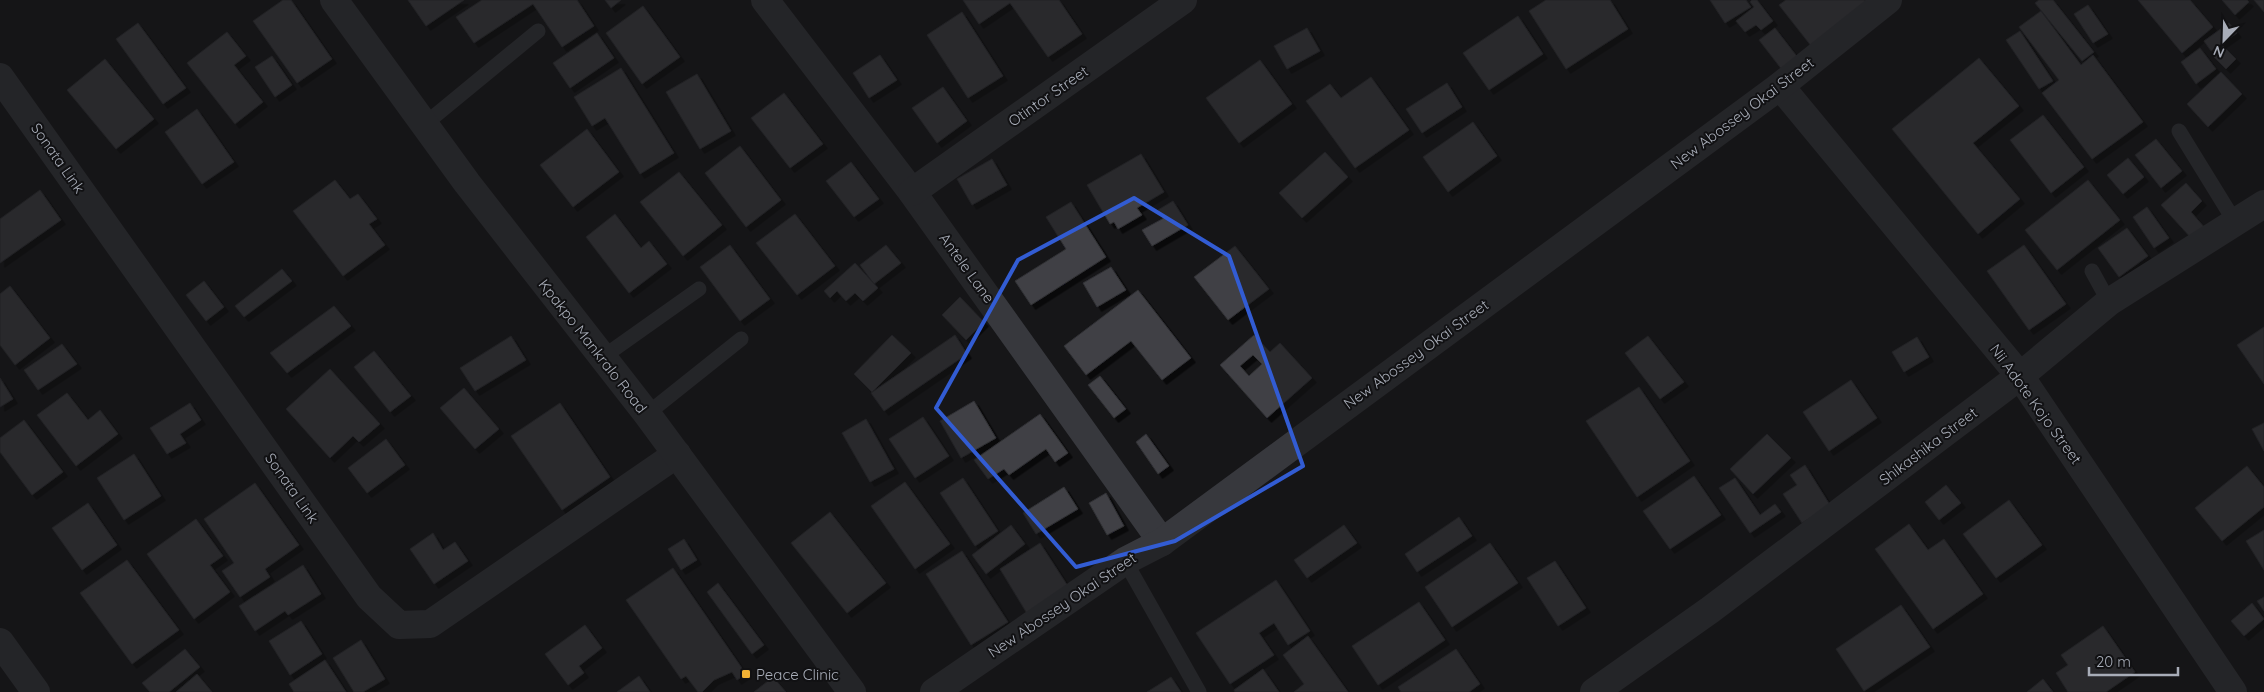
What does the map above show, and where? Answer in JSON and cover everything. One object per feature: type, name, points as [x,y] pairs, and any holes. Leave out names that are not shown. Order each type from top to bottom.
[{"type":"street","name":"Kpakpo Mankralo Road","points":[[334,0],[467,184],[677,454],[852,692]]},
{"type":"street","name":"Antele Lane","points":[[765,0],[912,192],[1162,542]]},
{"type":"street","name":"Otintor Street","points":[[912,192],[1183,0]]},
{"type":"street","name":"New Abossey Okai Street","points":[[934,692],[1125,561],[1162,542],[1780,86],[1888,0]]},
{"type":"street","name":"Sonata Link","points":[[0,77],[369,597],[399,625],[430,624],[677,454]]},
{"type":"street","name":"Nii Adote Kojo Street","points":[[1780,86],[2020,376],[2234,692]]},
{"type":"street","name":"Shikashika Street","points":[[1594,692],[1710,610],[2020,376],[2109,302],[2264,204]]},
{"type":"street","points":[[0,642],[36,692]]},
{"type":"lane","points":[[425,124],[538,31]]},
{"type":"lane","points":[[2179,131],[2235,222]]},
{"type":"lane","points":[[2092,271],[2109,302]]},
{"type":"lane","points":[[603,357],[699,289]]},
{"type":"lane","points":[[646,414],[741,339]]},
{"type":"lane","points":[[1125,561],[1199,692]]},
{"type":"highlighted area","points":[[1134,198],[1229,256],[1303,466],[1175,541],[1076,567],[936,408],[1018,260]]},
{"type":"building","points":[[283,0],[291,0],[332,59],[297,83],[253,21]]},
{"type":"building","points":[[408,0],[464,0],[426,26]]},
{"type":"building","points":[[482,0],[577,0],[594,26],[562,47],[533,4],[474,43],[456,17]]},
{"type":"building","points":[[605,0],[621,0],[611,8]]},
{"type":"building","points":[[963,0],[1059,0],[1082,34],[1048,57],[1010,3],[979,24]]},
{"type":"building","points":[[1546,0],[1610,0],[1628,29],[1566,69],[1529,11]]},
{"type":"building","points":[[1710,0],[1746,0],[1751,7],[1725,23]]},
{"type":"building","points":[[1757,0],[1773,21],[1761,30],[1756,25],[1745,32],[1736,21],[1754,7],[1750,2]]},
{"type":"building","points":[[1786,0],[1864,0],[1867,4],[1812,47],[1779,5]]},
{"type":"building","points":[[2039,0],[2053,0],[2094,52],[2082,61],[2035,3]]},
{"type":"building","points":[[2138,0],[2190,0],[2213,27],[2182,53]]},
{"type":"building","points":[[2222,0],[2247,0],[2249,2],[2235,15]]},
{"type":"building","points":[[2254,0],[2264,0],[2264,12]]},
{"type":"building","points":[[2088,5],[2108,34],[2093,43],[2074,14]]},
{"type":"building","points":[[643,6],[680,57],[642,84],[606,33]]},
{"type":"building","points":[[2041,11],[2081,65],[2093,55],[2143,122],[2092,159],[2042,93],[2059,80],[2019,27]]},
{"type":"building","points":[[962,12],[1003,76],[968,98],[927,35]]},
{"type":"building","points":[[1518,16],[1543,54],[1489,90],[1463,53]]},
{"type":"building","points":[[138,23],[186,88],[163,104],[116,39]]},
{"type":"building","points":[[2229,23],[2237,33],[2211,51],[2204,41]]},
{"type":"building","points":[[1307,28],[1320,51],[1287,69],[1274,46]]},
{"type":"building","points":[[1775,28],[1799,59],[1783,71],[1759,40]]},
{"type":"building","points":[[2020,31],[2053,81],[2039,89],[2006,40]]},
{"type":"building","points":[[227,32],[246,56],[234,65],[263,102],[235,124],[187,63]]},
{"type":"building","points":[[597,33],[614,58],[570,88],[553,63]]},
{"type":"building","points":[[2223,46],[2236,59],[2226,69],[2213,56]]},
{"type":"building","points":[[2200,48],[2216,69],[2196,84],[2181,62]]},
{"type":"building","points":[[880,55],[897,80],[869,98],[853,73]]},
{"type":"building","points":[[272,56],[292,85],[275,97],[255,67]]},
{"type":"building","points":[[1979,58],[2019,106],[1973,143],[2020,199],[1978,234],[1892,129]]},
{"type":"building","points":[[105,59],[154,119],[116,149],[67,90]]},
{"type":"building","points":[[1260,60],[1292,104],[1239,143],[1206,98]]},
{"type":"building","points":[[621,68],[674,153],[640,174],[605,118],[592,126],[574,97]]},
{"type":"building","points":[[2221,72],[2242,94],[2208,127],[2187,104]]},
{"type":"building","points":[[697,74],[731,131],[700,149],[666,92]]},
{"type":"building","points":[[1371,77],[1409,130],[1355,168],[1306,101],[1330,84],[1341,98]]},
{"type":"building","points":[[1447,83],[1462,107],[1422,133],[1406,109]]},
{"type":"building","points":[[943,87],[967,121],[937,143],[912,108]]},
{"type":"building","points":[[784,93],[823,144],[790,168],[751,118]]},
{"type":"building","points":[[197,109],[234,162],[202,184],[165,132]]},
{"type":"building","points":[[2043,115],[2084,167],[2051,193],[2010,140]]},
{"type":"building","points":[[1473,122],[1497,156],[1448,192],[1423,157]]},
{"type":"building","points":[[587,129],[619,172],[573,207],[540,165]]},
{"type":"building","points":[[2156,139],[2182,171],[2161,188],[2135,155]]},
{"type":"building","points":[[740,146],[781,200],[746,227],[705,173]]},
{"type":"building","points":[[1325,152],[1348,177],[1302,218],[1279,193]]},
{"type":"building","points":[[1141,154],[1164,192],[1137,208],[1142,215],[1118,229],[1114,222],[1110,224],[1087,185]]},
{"type":"building","points":[[2128,158],[2144,177],[2123,194],[2107,175]]},
{"type":"building","points":[[992,159],[1007,185],[972,205],[957,179]]},
{"type":"building","points":[[851,162],[879,199],[854,217],[826,181]]},
{"type":"building","points":[[679,172],[722,225],[683,256],[640,202]]},
{"type":"building","points":[[335,180],[350,199],[358,194],[377,219],[369,224],[385,245],[343,276],[293,211]]},
{"type":"building","points":[[2088,180],[2120,220],[2057,270],[2025,230]]},
{"type":"building","points":[[2186,183],[2202,201],[2191,212],[2205,228],[2192,239],[2161,205]]},
{"type":"building","points":[[40,190],[61,220],[0,263],[0,219]]},
{"type":"building","points":[[1173,201],[1188,225],[1152,246],[1142,230],[1164,218],[1158,210]]},
{"type":"building","points":[[1071,202],[1106,257],[1031,305],[1015,281],[1066,249],[1046,217]]},
{"type":"building","points":[[2147,207],[2169,238],[2154,248],[2133,217]]},
{"type":"building","points":[[615,214],[641,248],[649,241],[667,264],[629,293],[586,237]]},
{"type":"building","points":[[795,214],[835,266],[797,295],[756,243]]},
{"type":"building","points":[[2127,228],[2148,256],[2119,277],[2098,248]]},
{"type":"building","points":[[730,245],[770,299],[740,321],[700,267]]},
{"type":"building","points":[[886,245],[901,263],[874,284],[860,265]]},
{"type":"building","points":[[2024,245],[2066,304],[2029,330],[1987,271]]},
{"type":"building","points":[[1235,246],[1269,289],[1228,320],[1194,277]]},
{"type":"building","points":[[855,263],[878,288],[863,301],[855,293],[846,301],[837,291],[830,298],[824,291]]},
{"type":"building","points":[[1111,267],[1126,290],[1097,307],[1083,283]]},
{"type":"building","points":[[282,269],[292,281],[244,317],[235,306]]},
{"type":"building","points":[[204,281],[224,307],[206,321],[186,295]]},
{"type":"building","points":[[10,286],[50,338],[15,365],[0,345],[0,294]]},
{"type":"building","points":[[1138,290],[1191,358],[1162,380],[1131,341],[1086,375],[1064,346]]},
{"type":"building","points":[[960,297],[984,322],[966,340],[942,315]]},
{"type":"building","points":[[334,306],[351,326],[287,373],[270,353]]},
{"type":"building","points":[[2264,327],[2264,384],[2237,345]]},
{"type":"building","points":[[892,335],[911,353],[872,392],[854,374]]},
{"type":"building","points":[[955,335],[967,354],[884,411],[871,393]]},
{"type":"building","points":[[1254,335],[1270,352],[1280,343],[1312,378],[1267,418],[1220,365]],"holes":[[[1253,355],[1262,364],[1249,376],[1240,366]]]},
{"type":"building","points":[[511,336],[526,360],[475,391],[460,368]]},
{"type":"building","points":[[1648,336],[1684,382],[1660,399],[1625,353]]},
{"type":"building","points":[[1917,337],[1929,357],[1904,372],[1892,352]]},
{"type":"building","points":[[62,344],[77,364],[38,390],[24,370]]},
{"type":"building","points":[[374,351],[411,396],[390,412],[354,367]]},
{"type":"building","points":[[330,369],[380,424],[359,442],[353,436],[330,458],[286,409]]},
{"type":"building","points":[[1100,376],[1126,409],[1114,418],[1088,385]]},
{"type":"building","points":[[0,378],[13,399],[0,407]]},
{"type":"building","points":[[1851,380],[1877,418],[1829,451],[1803,412]]},
{"type":"building","points":[[1639,387],[1690,461],[1637,497],[1586,421]]},
{"type":"building","points":[[464,388],[499,429],[475,449],[440,408]]},
{"type":"building","points":[[67,393],[88,420],[100,410],[118,434],[76,466],[37,415]]},
{"type":"building","points":[[974,401],[996,438],[961,458],[940,421]]},
{"type":"building","points":[[190,403],[201,420],[180,434],[186,443],[167,454],[150,428]]},
{"type":"building","points":[[560,403],[610,477],[562,510],[511,436]]},
{"type":"building","points":[[1040,414],[1068,453],[1055,462],[1046,449],[1009,475],[1004,469],[988,479],[974,460]]},
{"type":"building","points":[[923,417],[949,456],[915,478],[889,439]]},
{"type":"building","points":[[866,419],[894,469],[870,482],[842,433]]},
{"type":"building","points":[[24,420],[63,472],[32,495],[0,452],[0,438]]},
{"type":"building","points":[[2264,423],[2264,451],[2252,429]]},
{"type":"building","points":[[1146,434],[1169,466],[1158,474],[1136,442]]},
{"type":"building","points":[[1767,434],[1791,458],[1753,494],[1730,469]]},
{"type":"building","points":[[386,439],[405,465],[367,493],[348,468]]},
{"type":"building","points":[[134,454],[161,496],[124,520],[97,478]]},
{"type":"building","points":[[1805,465],[1830,505],[1802,523],[1783,494],[1797,485],[1790,475]]},
{"type":"building","points":[[2247,466],[2264,487],[2264,507],[2222,541],[2195,508]]},
{"type":"building","points":[[1694,476],[1721,515],[1670,549],[1643,511]]},
{"type":"building","points":[[963,478],[998,531],[975,546],[940,493]]},
{"type":"building","points":[[1735,478],[1760,515],[1775,504],[1781,512],[1750,533],[1719,488]]},
{"type":"building","points":[[905,482],[950,544],[915,569],[871,506]]},
{"type":"building","points":[[255,483],[299,545],[265,569],[270,577],[240,597],[222,571],[234,563],[204,519]]},
{"type":"building","points":[[1946,485],[1961,503],[1939,520],[1925,502]]},
{"type":"building","points":[[1064,487],[1078,509],[1036,534],[1023,513]]},
{"type":"building","points":[[1106,493],[1124,526],[1107,535],[1089,503]]},
{"type":"building","points":[[2009,500],[2042,545],[1996,578],[1963,534]]},
{"type":"building","points":[[88,503],[117,545],[82,570],[52,528]]},
{"type":"building","points":[[830,512],[886,583],[847,613],[791,543]]},
{"type":"building","points":[[1459,517],[1472,536],[1417,572],[1405,554]]},
{"type":"building","points":[[196,519],[223,556],[210,565],[230,592],[194,619],[147,554]]},
{"type":"building","points":[[1909,524],[1928,550],[1944,539],[1983,594],[1933,629],[1875,549]]},
{"type":"building","points":[[1011,525],[1025,544],[986,574],[972,555]]},
{"type":"building","points":[[1344,525],[1357,543],[1307,578],[1294,560]]},
{"type":"building","points":[[2264,530],[2264,570],[2246,541]]},
{"type":"building","points":[[433,533],[443,550],[455,542],[468,561],[434,584],[410,549]]},
{"type":"building","points":[[684,539],[697,560],[681,570],[668,549]]},
{"type":"building","points":[[1040,543],[1073,594],[1031,620],[1000,569]]},
{"type":"building","points":[[1490,543],[1518,583],[1452,627],[1425,587]]},
{"type":"building","points":[[962,551],[1008,622],[971,645],[926,574]]},
{"type":"building","points":[[127,560],[179,630],[132,664],[80,593]]},
{"type":"building","points":[[1555,561],[1586,608],[1558,626],[1527,578]]},
{"type":"building","points":[[303,565],[321,594],[288,615],[285,611],[255,631],[239,606]]},
{"type":"building","points":[[673,568],[746,674],[737,680],[732,672],[714,680],[702,692],[698,692],[686,676],[681,679],[626,600]]},
{"type":"building","points":[[1276,580],[1310,631],[1288,645],[1274,623],[1259,633],[1274,655],[1230,684],[1196,633]]},
{"type":"building","points":[[718,583],[764,645],[752,654],[707,592]]},
{"type":"building","points":[[2264,597],[2264,611],[2257,601]]},
{"type":"building","points":[[1419,602],[1445,640],[1378,685],[1352,646]]},
{"type":"building","points":[[2252,603],[2264,619],[2244,636],[2231,621]]},
{"type":"building","points":[[1901,605],[1930,647],[1864,691],[1836,649]]},
{"type":"building","points":[[301,621],[322,654],[290,675],[269,641]]},
{"type":"building","points":[[585,625],[602,648],[579,666],[584,673],[568,685],[545,654]]},
{"type":"building","points":[[2103,626],[2135,672],[2106,692],[2068,692],[2056,673],[2068,665],[2061,655]]},
{"type":"building","points":[[1308,636],[1348,692],[1294,692],[1304,684],[1283,655]]},
{"type":"building","points":[[361,640],[385,679],[363,692],[354,692],[333,658]]},
{"type":"building","points":[[185,649],[200,667],[169,692],[150,692],[142,683]]},
{"type":"building","points":[[1456,649],[1480,684],[1469,692],[1401,692],[1398,687]]},
{"type":"building","points":[[325,660],[346,692],[294,692],[289,684]]},
{"type":"building","points":[[1263,669],[1279,692],[1235,692],[1234,690]]},
{"type":"building","points":[[197,674],[212,692],[176,692]]},
{"type":"building","points":[[639,676],[650,692],[617,692]]},
{"type":"building","points":[[773,677],[786,692],[754,692]]},
{"type":"building","points":[[1171,677],[1181,692],[1147,692]]},
{"type":"building","points":[[2043,679],[2053,692],[2027,692]]},
{"type":"place","name":"Peace Clinic","points":[[746,674]]}]
